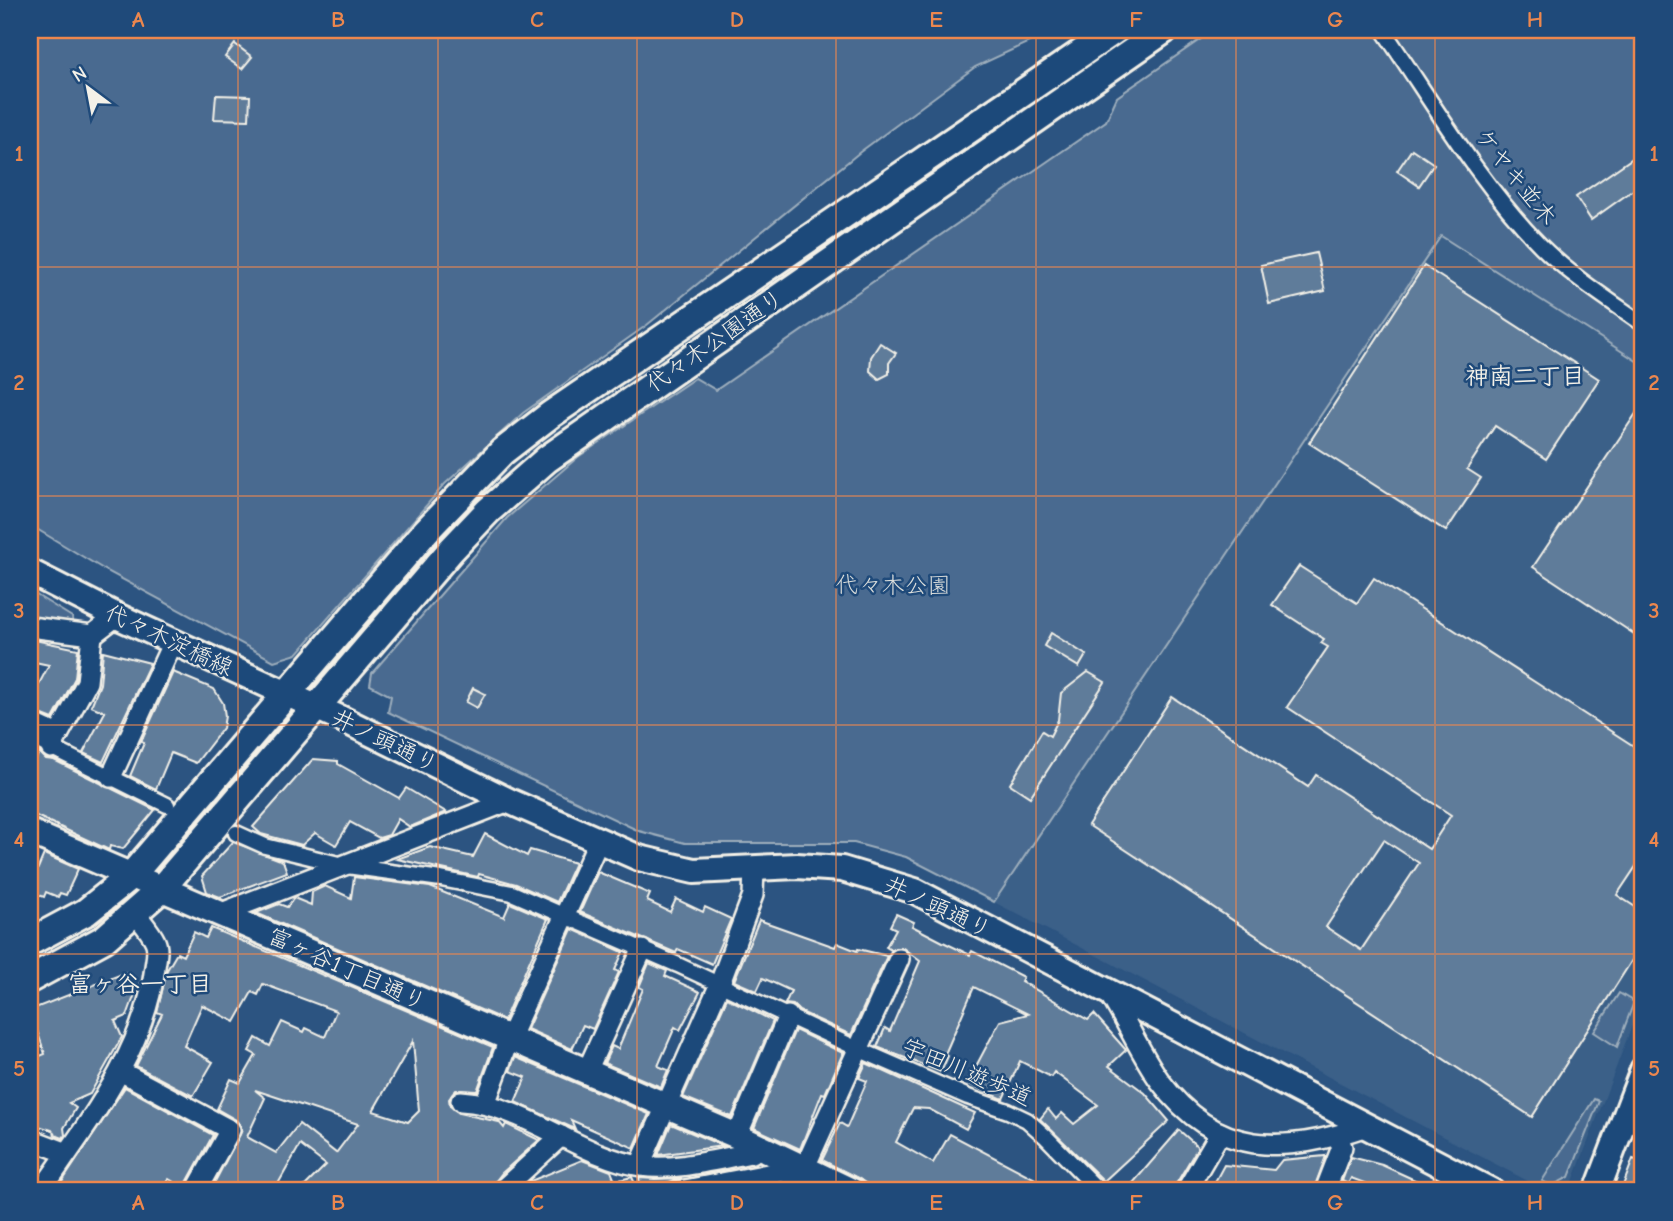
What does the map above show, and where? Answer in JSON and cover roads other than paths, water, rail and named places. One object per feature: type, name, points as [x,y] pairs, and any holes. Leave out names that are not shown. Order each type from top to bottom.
[{"type":"main road","name":"代々木公園通り","points":[[286,695],[464,489],[527,432],[1115,30]]},
{"type":"main road","name":"代々木公園通り","points":[[317,708],[461,540],[547,459],[1164,30]]},
{"type":"main road","points":[[30,943],[86,912],[131,876],[286,695]]},
{"type":"main road","name":"井ノ頭通り","points":[[30,979],[104,939],[136,914],[160,890],[317,708]]},
{"type":"street","name":"ケヤキ並木","points":[[1383,30],[1476,166],[1528,232],[1566,268],[1643,324]]},
{"type":"street","name":"代々木淀橋線","points":[[30,559],[54,582]]},
{"type":"street","name":"代々木淀橋線","points":[[30,572],[286,695]]},
{"type":"street","points":[[30,626],[92,635],[117,616]]},
{"type":"street","points":[[55,742],[87,682],[92,635]]},
{"type":"street","points":[[111,777],[173,642]]},
{"type":"street","name":"井ノ頭通り","points":[[286,695],[509,801],[639,858],[683,869],[797,866],[842,869],[880,878],[915,891],[1491,1191]]},
{"type":"street","points":[[30,723],[111,777],[167,805]]},
{"type":"street","points":[[30,737],[55,742]]},
{"type":"street","points":[[219,914],[509,801]]},
{"type":"street","name":"富ヶ谷1丁目通り","points":[[30,832],[747,1140],[852,1191]]},
{"type":"street","name":"宇田川遊歩道","points":[[236,833],[265,846],[347,866],[496,889],[567,916],[858,1049],[1027,1120],[1099,1191]]},
{"type":"street","points":[[485,1104],[509,1038],[567,916],[598,842]]},
{"type":"street","points":[[640,1166],[719,986],[752,895],[754,869]]},
{"type":"street","points":[[41,1191],[120,1071],[145,1013],[153,984],[157,953],[155,941],[136,914]]},
{"type":"street","points":[[586,1073],[642,950]]},
{"type":"street","points":[[760,1191],[787,1191],[805,1167],[899,959]]},
{"type":"street","points":[[1108,991],[1160,1081],[1199,1124],[1255,1144],[1276,1146],[1338,1136],[1367,1126]]},
{"type":"street","points":[[461,1101],[485,1104],[640,1166],[664,1167],[752,1153],[747,1140],[788,1016]]},
{"type":"street","points":[[1597,1191],[1643,1070]]},
{"type":"street","points":[[120,1071],[230,1130],[196,1191]]},
{"type":"street","points":[[1186,1191],[1220,1133]]},
{"type":"street","points":[[501,1191],[561,1136]]},
{"type":"street","points":[[1325,1191],[1342,1147],[1338,1136]]},
{"type":"street","points":[[30,1139],[67,1153]]},
{"type":"street","points":[[680,1191],[805,1167]]},
{"type":"district","name":"神南二丁目","points":[[1525,376]]},
{"type":"district","name":"富ヶ谷一丁目","points":[[140,984]]},
{"type":"park label","name":"代々木公園","points":[[893,585]]}]
